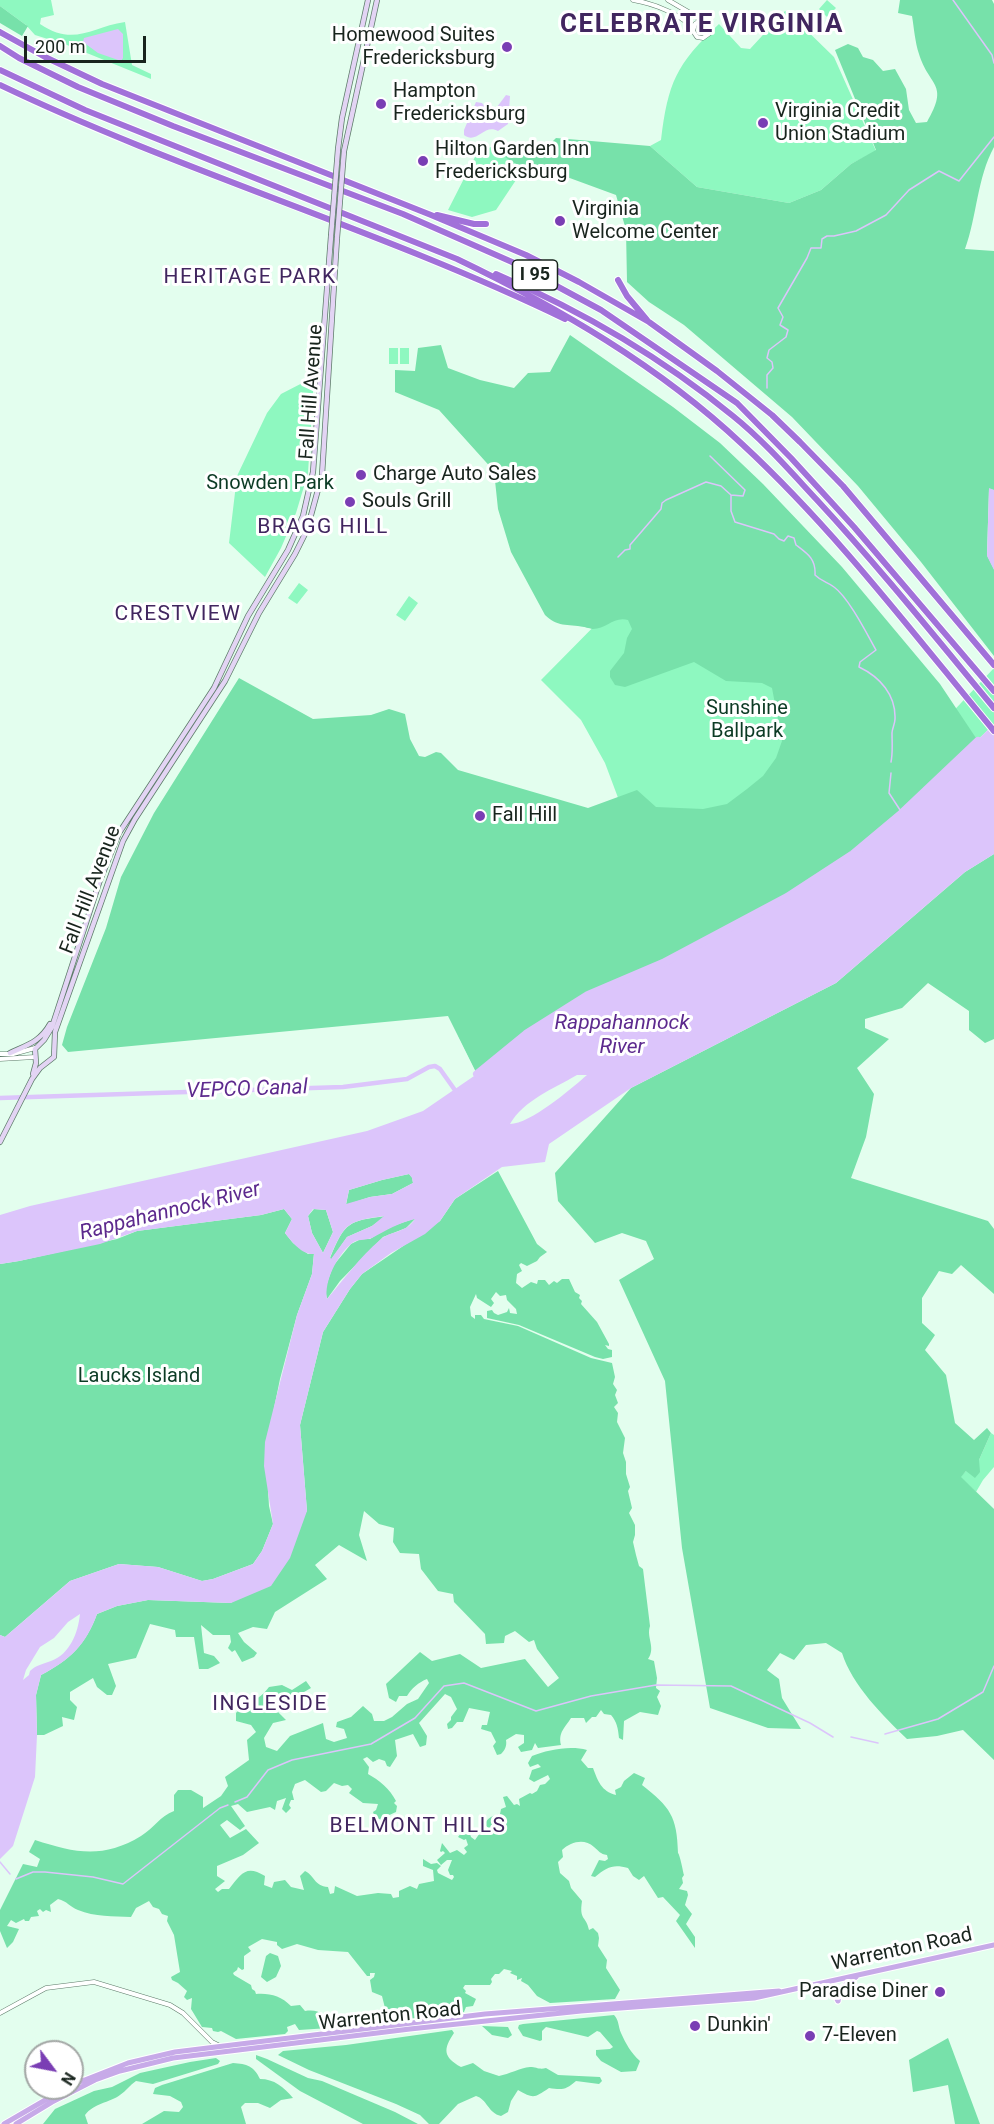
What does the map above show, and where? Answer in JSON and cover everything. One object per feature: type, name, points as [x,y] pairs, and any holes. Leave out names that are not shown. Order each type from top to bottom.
[{"type":"highway","name":"I 95","points":[[0,32],[45,57],[102,84],[526,255],[649,322],[717,371],[800,442],[843,486],[994,665]]},
{"type":"highway","name":"I 95","points":[[0,46],[78,87],[403,214],[512,262],[601,310],[737,403],[854,527],[994,691]]},
{"type":"highway","name":"I 95","points":[[0,70],[85,110],[457,259],[483,267],[568,307],[655,358],[734,417],[774,453],[849,534],[994,708]]},
{"type":"highway","points":[[0,85],[129,141],[445,265],[597,335]]},
{"type":"highway","points":[[430,215],[442,215],[474,224],[486,224]]},
{"type":"highway","name":"I 95","points":[[457,259],[561,313],[629,355],[687,398],[741,443],[819,521],[994,730]]},
{"type":"highway","points":[[618,280],[627,296],[649,322]]},
{"type":"main road","name":"Fall Hill Avenue","points":[[0,1142],[31,1081],[40,1068],[54,1057],[55,1032],[123,841],[225,681],[253,625],[307,530],[321,482],[337,238],[342,118],[368,0]]},
{"type":"main road","name":"Fall Hill Avenue","points":[[31,1081],[36,1058],[35,1048],[52,1028],[105,866],[119,833],[214,688],[248,616],[288,550],[303,516],[313,472],[331,236],[341,150],[377,0]]},
{"type":"main road","points":[[248,616],[253,625]]},
{"type":"main road","points":[[10,1053],[29,1046],[44,1033],[62,994]]},
{"type":"main road","points":[[41,1043],[47,1043],[53,1048]]},
{"type":"main road","points":[[36,1058],[41,1062],[47,1062]]},
{"type":"main road","name":"Warrenton Road","points":[[16,2124],[95,2080],[130,2068],[173,2058],[570,2012],[754,1998],[994,1945]]},
{"type":"main road","points":[[808,1986],[830,1990],[838,2001],[841,1988],[860,1975]]},
{"type":"main road","name":"Warrenton Road","points":[[84,2080],[137,2060],[220,2046],[552,2008],[768,1990],[781,1991]]},
{"type":"main road","points":[[4,2124],[45,2100]]},
{"type":"street","points":[[633,0],[664,8],[693,27]]},
{"type":"street","points":[[668,0],[709,24],[711,30],[703,38],[693,33],[693,27],[700,20]]},
{"type":"street","points":[[0,1054],[25,1052],[35,1048]]},
{"type":"street","points":[[0,1059],[36,1058]]},
{"type":"street","points":[[0,2013],[46,1988],[94,1982],[170,2005],[183,2013],[204,2035],[220,2046]]},
{"type":"street","points":[[204,2035],[206,2048]]},
{"type":"green space","points":[[0,0],[51,0],[54,15],[41,18],[40,24],[63,34],[82,34],[125,22],[132,65],[151,74],[151,79],[67,45],[35,35],[26,25],[0,6]]},
{"type":"green space","points":[[827,0],[836,8],[827,17],[819,9]]},
{"type":"green space","points":[[900,0],[992,0],[994,4],[994,147],[984,171],[965,249],[994,251],[994,490],[989,489],[987,555],[994,569],[994,656],[858,486],[792,417],[684,325],[649,302],[627,282],[626,230],[616,195],[537,166],[523,166],[507,159],[491,147],[552,142],[556,138],[650,146],[697,187],[789,203],[821,190],[851,164],[876,150],[835,50],[848,44],[858,48],[863,57],[873,60],[883,71],[895,69],[906,89],[909,110],[916,123],[927,122],[937,100],[937,92],[919,54],[912,16],[898,13]]},
{"type":"green space","points":[[0,6],[28,26],[22,36],[0,23]]},
{"type":"green space","name":"Virginia Credit Union Stadium","points":[[785,11],[834,57],[876,151],[851,164],[821,190],[789,203],[697,187],[650,146],[661,140],[667,103],[677,76],[693,51],[719,24],[741,48],[750,49]]},
{"type":"green space","points":[[491,147],[524,168],[496,210],[472,217],[448,210],[477,153]]},
{"type":"green space","points":[[570,335],[720,443],[763,484],[842,567],[940,684],[978,741],[902,813],[853,854],[787,897],[663,963],[588,995],[526,1034],[477,1074],[448,1016],[68,1052],[62,1045],[67,1027],[106,928],[121,877],[154,813],[239,678],[313,719],[371,715],[389,709],[405,714],[410,739],[419,756],[425,757],[436,752],[441,753],[458,770],[588,808],[637,790],[656,807],[703,809],[727,804],[763,776],[776,758],[782,741],[772,688],[762,683],[726,681],[694,662],[625,687],[615,685],[610,677],[610,671],[624,653],[627,638],[632,629],[628,620],[614,621],[593,629],[558,623],[549,619],[511,552],[498,509],[494,471],[439,410],[395,392],[395,370],[415,371],[418,348],[441,345],[448,368],[480,380],[514,388],[528,373],[550,372]]},
{"type":"green space","points":[[389,348],[398,348],[398,364],[389,364]]},
{"type":"green space","points":[[400,348],[409,348],[409,364],[400,364]]},
{"type":"green space","name":"Snowden Park","points":[[314,377],[308,473],[296,513],[265,577],[229,543],[237,476],[267,413],[281,394]]},
{"type":"green space","points":[[299,583],[308,590],[297,604],[288,598]]},
{"type":"green space","points":[[409,596],[418,603],[405,621],[396,615]]},
{"type":"green space","name":"Sunshine Ballpark","points":[[616,604],[944,721],[994,668],[994,724],[902,813],[477,1074],[458,1035],[649,920],[623,811],[605,763],[581,720],[541,680]]},
{"type":"green space","points":[[994,854],[994,1039],[985,1043],[969,1030],[969,1011],[928,983],[902,1008],[865,1019],[865,1028],[889,1039],[857,1068],[874,1094],[866,1137],[851,1178],[988,1221],[994,1229],[994,1294],[961,1265],[952,1274],[939,1271],[922,1298],[922,1323],[935,1335],[925,1350],[946,1375],[955,1423],[974,1440],[987,1428],[991,1433],[979,1460],[980,1472],[975,1478],[966,1471],[961,1477],[994,1509],[994,1760],[963,1730],[907,1739],[861,1688],[842,1653],[826,1643],[806,1645],[794,1660],[780,1653],[767,1670],[779,1679],[782,1698],[801,1729],[768,1728],[710,1708],[682,1548],[665,1381],[619,1280],[654,1259],[646,1241],[622,1233],[595,1243],[558,1201],[555,1173],[631,1088],[836,983],[965,872]]},
{"type":"green space","points":[[498,1171],[537,1244],[547,1252],[527,1266],[521,1263],[519,1265],[522,1271],[517,1274],[516,1283],[522,1288],[531,1282],[537,1284],[538,1280],[545,1280],[549,1285],[554,1281],[557,1283],[562,1279],[569,1279],[575,1292],[580,1295],[581,1304],[597,1322],[609,1346],[605,1345],[612,1350],[612,1357],[603,1359],[595,1357],[519,1325],[487,1318],[487,1311],[492,1310],[498,1315],[507,1312],[509,1308],[510,1313],[517,1314],[506,1295],[500,1296],[496,1292],[491,1299],[494,1303],[491,1307],[477,1298],[476,1294],[470,1307],[471,1316],[475,1319],[475,1315],[481,1315],[484,1319],[518,1326],[591,1358],[612,1363],[615,1377],[613,1384],[617,1390],[615,1395],[618,1403],[614,1407],[618,1413],[617,1422],[625,1438],[623,1453],[632,1508],[629,1513],[635,1525],[633,1542],[639,1566],[643,1569],[650,1626],[651,1650],[648,1659],[654,1661],[656,1688],[660,1691],[657,1697],[661,1706],[658,1715],[640,1712],[624,1721],[623,1740],[619,1738],[617,1725],[611,1715],[604,1714],[601,1710],[596,1717],[592,1717],[586,1723],[584,1718],[571,1718],[561,1733],[561,1745],[538,1748],[535,1743],[532,1750],[521,1752],[518,1747],[524,1743],[524,1735],[516,1734],[506,1740],[505,1749],[497,1755],[493,1746],[496,1742],[491,1732],[481,1729],[482,1725],[487,1725],[490,1712],[469,1708],[463,1722],[457,1722],[448,1729],[447,1724],[457,1709],[451,1697],[445,1694],[419,1723],[427,1736],[426,1745],[420,1747],[413,1734],[395,1740],[397,1756],[390,1767],[385,1761],[379,1759],[373,1762],[367,1757],[363,1759],[369,1767],[368,1774],[384,1785],[396,1801],[394,1803],[397,1806],[396,1812],[385,1817],[391,1825],[388,1835],[380,1832],[382,1826],[380,1819],[376,1820],[373,1812],[378,1804],[363,1803],[349,1793],[352,1789],[348,1785],[342,1786],[334,1783],[326,1791],[321,1792],[305,1780],[295,1784],[292,1792],[294,1800],[291,1800],[289,1805],[291,1808],[286,1813],[282,1809],[286,1798],[277,1801],[275,1810],[270,1807],[247,1812],[238,1804],[231,1806],[245,1826],[240,1830],[227,1820],[220,1825],[230,1838],[246,1829],[259,1843],[243,1855],[217,1866],[217,1876],[225,1881],[215,1889],[218,1892],[222,1889],[229,1889],[244,1872],[253,1871],[265,1876],[264,1885],[272,1888],[274,1882],[285,1880],[291,1887],[304,1890],[300,1876],[305,1871],[317,1883],[328,1887],[330,1894],[334,1893],[335,1886],[357,1896],[378,1893],[391,1894],[393,1898],[399,1897],[399,1891],[410,1886],[417,1889],[419,1884],[434,1881],[433,1870],[423,1866],[423,1859],[431,1864],[437,1863],[441,1866],[437,1870],[438,1873],[452,1880],[454,1877],[448,1870],[452,1860],[447,1860],[441,1865],[437,1860],[445,1853],[440,1851],[442,1843],[450,1853],[457,1850],[464,1855],[467,1852],[464,1848],[468,1845],[466,1839],[458,1837],[461,1833],[466,1834],[469,1831],[475,1840],[482,1830],[490,1834],[492,1831],[485,1825],[487,1820],[500,1814],[501,1809],[506,1807],[503,1797],[507,1796],[514,1805],[520,1806],[519,1799],[537,1791],[540,1785],[550,1779],[548,1775],[534,1782],[529,1779],[532,1770],[541,1767],[538,1764],[530,1767],[528,1763],[532,1756],[573,1748],[587,1750],[581,1760],[588,1768],[593,1768],[603,1788],[607,1791],[616,1795],[615,1790],[634,1773],[645,1778],[642,1785],[670,1813],[674,1821],[678,1853],[684,1875],[679,1889],[687,1891],[685,1905],[692,1914],[686,1924],[695,1937],[695,1948],[676,1921],[680,1915],[663,1897],[658,1898],[644,1876],[639,1880],[628,1868],[614,1866],[595,1877],[591,1876],[599,1860],[605,1861],[608,1859],[607,1855],[590,1844],[582,1842],[573,1843],[562,1850],[563,1857],[558,1862],[560,1873],[569,1881],[571,1888],[582,1901],[582,1915],[589,1930],[593,1928],[598,1933],[598,1946],[607,1960],[606,1968],[620,1990],[615,1999],[550,2003],[537,1996],[528,1985],[521,1981],[522,1978],[517,1980],[517,1976],[510,1973],[512,1971],[504,1969],[499,1974],[495,1974],[490,1985],[465,1985],[463,1988],[465,1993],[476,1999],[473,2006],[466,2007],[464,2012],[390,2021],[382,1996],[372,1992],[370,1980],[375,1973],[367,1976],[348,1952],[318,1950],[297,1944],[282,1949],[277,1942],[262,1939],[248,1947],[251,1951],[244,1956],[244,1969],[238,1967],[234,1975],[251,1985],[256,1994],[275,1996],[291,2006],[300,2005],[305,2011],[321,2013],[331,2026],[299,2030],[295,2024],[287,2027],[288,2031],[285,2034],[236,2039],[221,2031],[202,2027],[191,2009],[192,1998],[187,2000],[184,1997],[187,1991],[172,1980],[171,1977],[180,1972],[174,1935],[167,1921],[168,1916],[153,1907],[149,1901],[136,1908],[131,1917],[91,1914],[75,1909],[58,1899],[50,1905],[51,1912],[46,1910],[43,1912],[40,1909],[37,1911],[39,1916],[31,1917],[29,1921],[24,1919],[16,1923],[11,1920],[7,1926],[19,1929],[13,1942],[7,1948],[0,1931],[0,1910],[23,1864],[37,1867],[40,1859],[29,1852],[35,1840],[76,1851],[101,1851],[141,1836],[174,1811],[174,1795],[178,1790],[191,1790],[203,1797],[203,1808],[221,1796],[228,1786],[225,1777],[249,1760],[247,1740],[256,1732],[251,1725],[236,1721],[236,1713],[269,1687],[282,1685],[292,1690],[306,1681],[311,1688],[297,1696],[291,1705],[277,1711],[286,1720],[273,1723],[264,1738],[266,1747],[277,1751],[290,1736],[323,1723],[326,1739],[334,1742],[347,1738],[344,1729],[336,1727],[337,1722],[351,1717],[363,1706],[372,1714],[374,1721],[384,1721],[418,1699],[429,1683],[427,1679],[407,1696],[399,1696],[396,1702],[389,1698],[386,1684],[420,1652],[432,1661],[460,1654],[481,1668],[525,1659],[548,1687],[559,1678],[537,1649],[534,1640],[529,1642],[515,1631],[505,1636],[504,1643],[486,1644],[485,1634],[454,1602],[453,1594],[438,1591],[421,1569],[419,1554],[400,1553],[393,1542],[394,1528],[379,1524],[364,1511],[359,1535],[367,1561],[339,1545],[315,1565],[327,1579],[275,1612],[267,1629],[253,1627],[238,1633],[244,1642],[257,1653],[254,1657],[242,1662],[235,1650],[232,1652],[228,1648],[231,1642],[230,1635],[213,1635],[201,1625],[204,1653],[214,1656],[220,1663],[208,1669],[199,1669],[194,1637],[176,1637],[175,1630],[150,1624],[136,1658],[108,1664],[116,1686],[112,1695],[107,1695],[97,1687],[93,1678],[70,1692],[70,1700],[77,1707],[74,1720],[62,1717],[63,1726],[44,1735],[37,1735],[36,1695],[41,1675],[76,1650],[88,1634],[97,1614],[117,1606],[148,1600],[231,1603],[307,1511],[300,1425],[323,1332],[362,1274],[440,1221],[455,1199]]},
{"type":"green space","points":[[409,1174],[413,1183],[392,1194],[370,1197],[346,1205],[349,1190]]},
{"type":"green space","name":"Laucks Island","points":[[284,1209],[292,1219],[285,1233],[293,1243],[308,1254],[314,1253],[312,1274],[297,1315],[272,1418],[268,1490],[273,1524],[262,1551],[253,1564],[202,1581],[158,1567],[119,1564],[70,1581],[5,1637],[0,1635],[0,1264],[117,1239],[137,1231],[261,1215]]},
{"type":"green space","points":[[314,1209],[326,1210],[333,1232],[323,1253],[312,1233],[308,1216]]},
{"type":"green space","points":[[386,1216],[372,1226],[347,1237],[331,1260],[340,1237],[349,1225]]},
{"type":"green space","points":[[416,1218],[406,1228],[383,1237],[340,1281],[327,1299],[325,1289],[333,1266],[351,1244],[361,1239],[370,1239],[387,1228]]},
{"type":"green space","points":[[991,1433],[994,1435],[994,1467],[976,1492],[960,1477],[966,1471],[979,1467],[979,1460]]},
{"type":"green space","points":[[270,1953],[278,1956],[281,1966],[276,1977],[267,1982],[261,1977],[266,1956]]},
{"type":"green space","points":[[614,2015],[627,2045],[640,2061],[636,2071],[621,2072],[601,2061],[596,2055],[596,2050],[613,2047],[600,2032],[597,2031],[588,2037],[546,2027],[542,2031],[540,2041],[523,2036],[518,2028],[523,2024]]},
{"type":"green space","points":[[482,2026],[508,2027],[512,2035],[508,2038],[492,2035]]},
{"type":"green space","points":[[452,2030],[454,2033],[448,2044],[447,2052],[451,2060],[461,2067],[473,2063],[484,2071],[499,2076],[526,2068],[546,2068],[558,2075],[600,2077],[602,2081],[599,2084],[576,2081],[566,2088],[549,2088],[534,2096],[518,2090],[511,2101],[508,2112],[501,2116],[493,2112],[483,2100],[476,2096],[458,2104],[439,2124],[429,2124],[420,2115],[396,2104],[309,2070],[278,2055],[283,2051],[346,2045]]},
{"type":"green space","points":[[948,2038],[980,2124],[955,2124],[948,2085],[913,2092],[909,2060]]},
{"type":"green space","points":[[256,2055],[395,2112],[418,2124],[363,2124],[300,2091],[256,2059]]},
{"type":"green space","points":[[216,2058],[220,2061],[218,2064],[153,2084],[136,2081],[120,2095],[89,2111],[85,2115],[88,2124],[43,2124],[55,2109],[74,2100],[84,2100],[84,2096],[94,2091],[112,2087],[140,2073]]},
{"type":"green space","points":[[233,2063],[250,2066],[260,2079],[278,2084],[293,2098],[281,2100],[270,2108],[258,2103],[245,2103],[241,2107],[246,2124],[142,2124],[164,2111],[179,2112],[183,2107],[181,2102],[170,2096],[153,2094],[155,2088]]},
{"type":"water","points":[[118,29],[123,34],[121,61],[98,53],[83,42],[84,38]]},
{"type":"water","points":[[506,95],[510,96],[508,124],[498,131],[493,129],[473,137],[464,135],[476,102],[482,103],[489,112],[497,107]]},
{"type":"water","points":[[989,488],[994,490],[994,570],[987,556]]},
{"type":"water","name":"Rappahannock River","points":[[994,724],[994,854],[965,872],[836,983],[631,1088],[549,1144],[545,1162],[502,1167],[455,1199],[440,1221],[425,1234],[391,1253],[362,1274],[323,1332],[300,1425],[307,1511],[290,1558],[271,1586],[231,1603],[148,1600],[117,1606],[97,1614],[88,1634],[76,1650],[60,1664],[41,1675],[36,1695],[35,1777],[13,1846],[0,1859],[0,1635],[5,1637],[70,1581],[119,1564],[158,1567],[202,1581],[253,1564],[262,1551],[273,1524],[264,1466],[265,1442],[297,1315],[312,1274],[314,1254],[301,1250],[285,1233],[292,1219],[284,1209],[261,1215],[137,1231],[100,1244],[0,1264],[0,1215],[30,1206],[367,1131],[423,1111],[477,1074],[526,1034],[588,995],[663,963],[787,897],[853,854],[902,813]],"holes":[[[577,1075],[587,1075],[539,1112],[510,1124],[523,1108],[549,1090]],[[409,1174],[413,1183],[392,1194],[346,1204],[349,1190]],[[313,1209],[326,1210],[333,1232],[323,1253],[312,1233],[308,1216]],[[384,1216],[372,1226],[347,1237],[331,1259],[344,1230],[362,1220]],[[415,1219],[402,1230],[384,1237],[352,1268],[327,1299],[330,1277],[336,1262],[346,1249],[356,1241],[372,1238]],[[80,1614],[75,1635],[68,1648],[58,1658],[32,1669],[23,1680],[26,1670],[40,1647],[54,1638],[68,1622]]]},
{"type":"waterway","points":[[953,0],[992,55],[994,63]]},
{"type":"waterway","points":[[767,388],[767,375],[773,368],[772,362],[767,358],[769,350],[786,337],[788,330],[780,325],[783,317],[778,308],[811,248],[821,248],[822,239],[827,236],[856,231],[886,215],[909,190],[939,171],[959,181],[994,137]]},
{"type":"waterway","points":[[710,456],[745,490],[743,496],[731,495],[731,511],[735,522],[774,534],[784,541],[788,536],[794,538],[796,545],[813,561],[815,575],[840,592],[857,617],[876,650],[860,662],[859,667],[880,682],[890,695],[895,710],[891,762]]},
{"type":"waterway","points":[[618,557],[625,550],[630,549],[630,545],[666,500],[706,482],[721,486],[731,495]]},
{"type":"waterway","points":[[477,1074],[526,1034],[588,995],[663,963],[787,897],[853,854],[902,813],[978,741]]},
{"type":"waterway","points":[[891,773],[889,793],[902,813]]},
{"type":"waterway","name":"VEPCO Canal","points":[[0,1098],[343,1087],[407,1079],[435,1066],[440,1069],[457,1093]]},
{"type":"waterway","points":[[885,1734],[938,1719],[983,1692],[994,1666]]},
{"type":"waterway","points":[[235,1802],[247,1797],[268,1770],[292,1760],[371,1744],[415,1718],[444,1686],[464,1683],[536,1711],[591,1696],[656,1685],[731,1686],[810,1723],[833,1737]]},
{"type":"waterway","points":[[851,1737],[878,1743]]},
{"type":"waterway","points":[[16,1879],[33,1872],[45,1872],[93,1877],[123,1884],[220,1808],[228,1805]]},
{"type":"waterway","points":[[0,1862],[10,1874]]},
{"type":"place","name":"Homewood Suites Fredericksburg","points":[[507,47]]},
{"type":"place","name":"Hampton Fredericksburg","points":[[381,104]]},
{"type":"place","name":"Virginia Credit Union Stadium","points":[[763,123]]},
{"type":"place","name":"Hilton Garden Inn Fredericksburg","points":[[423,161]]},
{"type":"place","name":"Virginia Welcome Center","points":[[560,221]]},
{"type":"place","name":"Charge Auto Sales","points":[[361,475]]},
{"type":"place","name":"Souls Grill","points":[[350,502]]},
{"type":"place","name":"Fall Hill","points":[[480,816]]},
{"type":"place","name":"Paradise Diner","points":[[940,1992]]},
{"type":"place","name":"Dunkin'","points":[[695,2026]]},
{"type":"place","name":"7-Eleven","points":[[810,2036]]},
{"type":"district","name":"CELEBRATE VIRGINIA","points":[[702,25]]},
{"type":"district","name":"HERITAGE PARK","points":[[250,278]]},
{"type":"district","name":"BRAGG HILL","points":[[323,528]]},
{"type":"district","name":"CRESTVIEW","points":[[178,615]]},
{"type":"district","name":"INGLESIDE","points":[[270,1705]]},
{"type":"district","name":"BELMONT HILLS","points":[[418,1827]]}]
